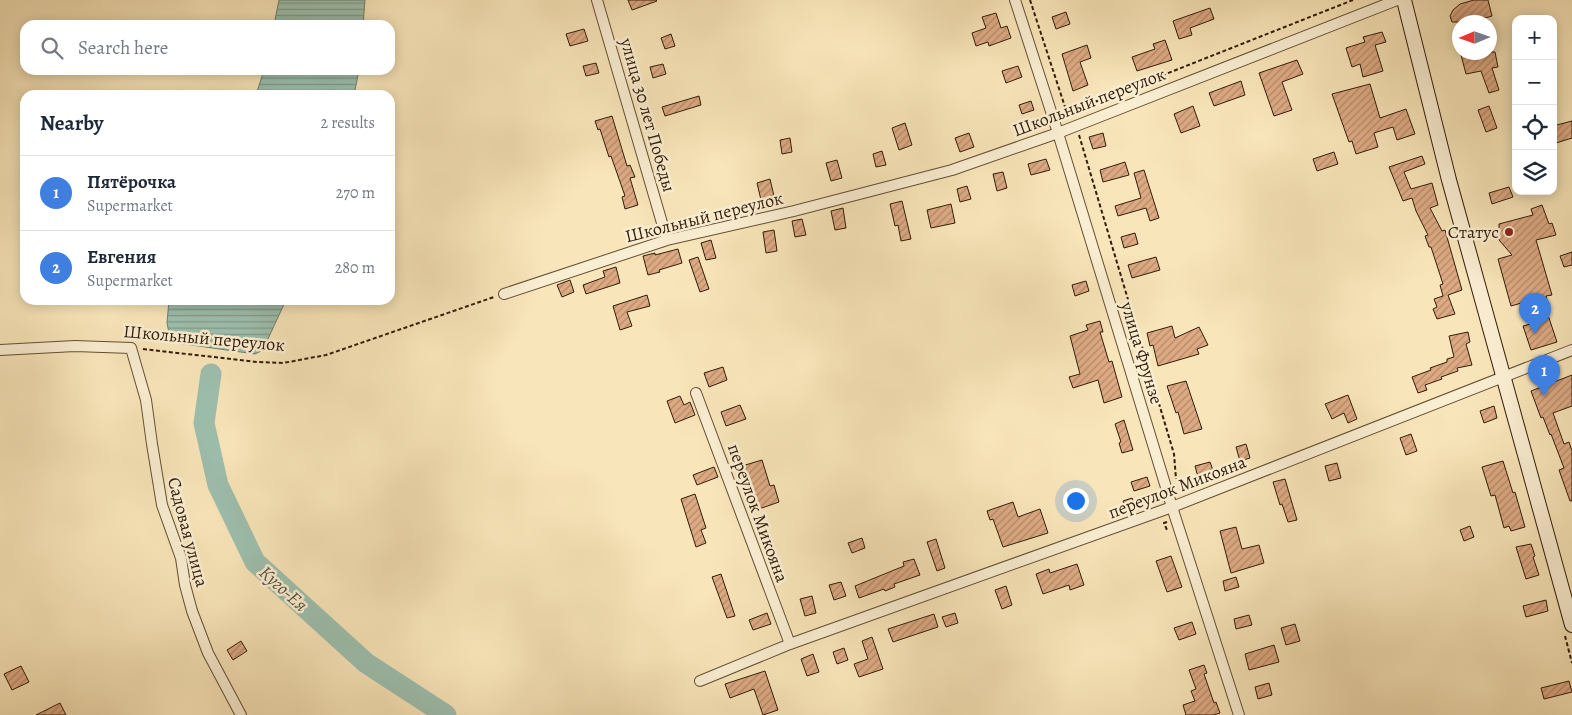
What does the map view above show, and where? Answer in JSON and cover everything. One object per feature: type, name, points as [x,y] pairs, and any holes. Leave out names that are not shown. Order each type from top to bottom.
[{"type":"street","name":"улица 30 лет Победы","points":[[598,0],[667,240]]},
{"type":"street","name":"улица Фрунзе","points":[[1015,0],[1058,133],[1172,507],[1239,715]]},
{"type":"street","name":"Школьный переулок","points":[[504,294],[667,240],[794,211],[952,170],[1058,133],[1397,0]]},
{"type":"street","points":[[1404,0],[1449,180],[1572,625]]},
{"type":"street","name":"Школьный переулок","points":[[0,350],[75,346],[131,348]]},
{"type":"street","name":"Садовая улица","points":[[131,348],[146,400],[162,505],[181,558],[185,586],[192,611],[208,653],[241,715]]},
{"type":"street","name":"переулок Микояна","points":[[700,680],[790,644],[1172,507],[1505,378],[1572,350]]},
{"type":"street","name":"переулок Микояна","points":[[696,393],[790,644]]},
{"type":"path","points":[[1030,0],[1067,114],[1353,0]]},
{"type":"path","name":"Школьный переулок","points":[[131,348],[257,362],[283,363],[326,355],[504,294]]},
{"type":"shaded area","points":[[279,0],[365,0],[363,20],[275,20]]},
{"type":"shaded area","points":[[262,75],[358,75],[355,90],[258,90]]},
{"type":"shaded area","points":[[169,305],[284,305],[267,341],[261,351],[255,354],[177,343],[170,338],[167,323]]},
{"type":"building","points":[[628,0],[656,0],[657,1],[632,10]]},
{"type":"building","points":[[1474,0],[1488,0],[1492,15],[1452,15],[1452,22],[1450,16],[1453,10],[1460,4]]},
{"type":"building","points":[[1210,8],[1214,19],[1190,28],[1192,35],[1179,39],[1173,21]]},
{"type":"building","points":[[1066,12],[1070,24],[1056,29],[1052,17]]},
{"type":"building","points":[[996,13],[1001,28],[1007,26],[1011,38],[989,46],[988,42],[976,46],[972,33],[986,28],[982,17]]},
{"type":"building","points":[[584,29],[588,41],[570,46],[566,34]]},
{"type":"building","points":[[1382,32],[1386,42],[1375,45],[1383,71],[1363,77],[1360,64],[1352,67],[1346,48],[1365,42],[1363,37]]},
{"type":"building","points":[[671,34],[675,46],[665,49],[661,38]]},
{"type":"building","points":[[1165,40],[1172,60],[1137,71],[1132,57],[1155,49],[1153,44]]},
{"type":"building","points":[[1087,45],[1091,58],[1080,62],[1088,85],[1073,91],[1062,54]]},
{"type":"building","points":[[1297,60],[1303,74],[1282,82],[1292,110],[1274,116],[1259,73]]},
{"type":"building","points":[[1462,60],[1497,60],[1498,67],[1492,68],[1499,90],[1489,93],[1481,71],[1466,74]]},
{"type":"building","points":[[596,63],[599,73],[586,76],[583,66]]},
{"type":"building","points":[[663,64],[666,74],[653,78],[650,67]]},
{"type":"building","points":[[1018,66],[1022,77],[1006,83],[1002,71]]},
{"type":"building","points":[[1241,81],[1245,95],[1214,106],[1209,93]]},
{"type":"building","points":[[1370,84],[1380,118],[1406,109],[1415,134],[1397,140],[1393,127],[1374,133],[1378,147],[1356,154],[1352,141],[1349,142],[1332,94]]},
{"type":"building","points":[[699,96],[701,105],[665,116],[662,107]]},
{"type":"building","points":[[1031,101],[1034,110],[1022,114],[1019,105]]},
{"type":"building","points":[[1193,106],[1200,126],[1181,133],[1174,114]]},
{"type":"building","points":[[1489,106],[1497,128],[1486,132],[1478,110]]},
{"type":"building","points":[[612,116],[627,166],[630,165],[635,177],[630,178],[638,205],[625,209],[622,197],[625,196],[611,156],[609,157],[600,129],[598,130],[595,121]]},
{"type":"building","points":[[1572,121],[1572,138],[1557,143],[1557,125]]},
{"type":"building","points":[[905,123],[912,145],[899,150],[892,128]]},
{"type":"building","points":[[969,133],[974,147],[960,152],[955,138]]},
{"type":"building","points":[[1103,133],[1106,146],[1093,149],[1089,137]]},
{"type":"building","points":[[790,138],[792,152],[782,154],[780,140]]},
{"type":"building","points":[[882,151],[886,165],[876,167],[873,154]]},
{"type":"building","points":[[1334,152],[1338,164],[1317,171],[1313,159]]},
{"type":"building","points":[[1422,156],[1425,164],[1404,172],[1411,189],[1432,183],[1438,205],[1430,208],[1442,231],[1445,230],[1462,290],[1448,295],[1455,314],[1437,319],[1433,309],[1437,307],[1434,299],[1443,296],[1440,285],[1443,284],[1431,247],[1429,247],[1425,236],[1428,235],[1412,198],[1403,201],[1389,167]]},
{"type":"building","points":[[1046,159],[1050,170],[1031,175],[1028,164]]},
{"type":"building","points":[[837,160],[842,178],[831,181],[826,163]]},
{"type":"building","points":[[1125,162],[1129,175],[1103,182],[1100,170]]},
{"type":"building","points":[[1144,170],[1159,218],[1150,221],[1146,208],[1118,216],[1115,206],[1141,198],[1134,173]]},
{"type":"building","points":[[1003,172],[1007,188],[997,191],[993,174]]},
{"type":"building","points":[[770,179],[774,196],[761,200],[757,183]]},
{"type":"building","points":[[967,186],[971,199],[960,202],[957,189]]},
{"type":"building","points":[[1509,187],[1513,197],[1492,204],[1489,193]]},
{"type":"building","points":[[902,201],[911,239],[901,241],[898,225],[895,226],[890,204]]},
{"type":"building","points":[[951,204],[955,223],[931,228],[927,210]]},
{"type":"building","points":[[1542,205],[1549,224],[1552,223],[1556,235],[1536,240],[1552,295],[1546,296],[1550,311],[1547,312],[1557,342],[1531,350],[1523,326],[1530,324],[1525,302],[1511,306],[1498,259],[1512,255],[1499,240],[1499,224],[1533,215],[1531,209]]},
{"type":"building","points":[[843,208],[846,228],[835,230],[831,211]]},
{"type":"building","points":[[802,219],[806,235],[795,237],[792,221]]},
{"type":"building","points":[[774,230],[777,251],[766,253],[763,232]]},
{"type":"building","points":[[1135,233],[1138,244],[1124,248],[1121,237]]},
{"type":"building","points":[[711,240],[716,258],[706,260],[701,243]]},
{"type":"building","points":[[678,249],[682,263],[648,275],[643,256]]},
{"type":"building","points":[[1572,252],[1572,265],[1564,267],[1560,256]]},
{"type":"building","points":[[698,257],[709,289],[700,292],[689,260]]},
{"type":"building","points":[[1156,257],[1160,270],[1132,278],[1128,265]]},
{"type":"building","points":[[616,267],[620,283],[586,294],[583,285],[605,277],[603,271]]},
{"type":"building","points":[[570,280],[574,292],[562,297],[557,285]]},
{"type":"building","points":[[1086,281],[1089,291],[1075,296],[1072,285]]},
{"type":"building","points":[[647,295],[650,306],[627,312],[632,326],[620,330],[613,306]]},
{"type":"building","points":[[1100,321],[1103,332],[1100,332],[1109,362],[1112,361],[1122,397],[1104,403],[1098,380],[1073,388],[1069,377],[1080,374],[1070,336],[1088,330],[1086,325]]},
{"type":"building","points":[[1172,326],[1175,338],[1199,327],[1208,345],[1197,349],[1199,354],[1158,366],[1153,345],[1150,346],[1147,333]]},
{"type":"building","points":[[1468,332],[1470,342],[1466,344],[1472,365],[1457,368],[1458,371],[1425,385],[1427,390],[1418,393],[1412,377],[1431,370],[1430,368],[1447,362],[1447,359],[1454,357],[1449,336]]},
{"type":"building","points":[[723,367],[727,380],[709,387],[704,373]]},
{"type":"building","points":[[1572,375],[1572,406],[1553,413],[1564,444],[1569,442],[1572,451],[1572,501],[1570,501],[1559,470],[1564,468],[1531,391]]},
{"type":"building","points":[[1186,381],[1202,429],[1184,434],[1178,412],[1176,413],[1167,386]]},
{"type":"building","points":[[1348,395],[1357,419],[1348,423],[1344,413],[1332,419],[1325,404]]},
{"type":"building","points":[[680,396],[684,405],[690,402],[695,415],[675,423],[667,401]]},
{"type":"building","points":[[740,405],[746,419],[726,426],[721,412]]},
{"type":"building","points":[[1494,406],[1497,418],[1484,423],[1480,411]]},
{"type":"building","points":[[1124,420],[1133,450],[1122,453],[1119,443],[1121,442],[1115,424]]},
{"type":"building","points":[[1411,434],[1417,451],[1406,455],[1400,438]]},
{"type":"building","points":[[1246,444],[1250,458],[1240,461],[1236,447]]},
{"type":"building","points":[[762,460],[770,486],[774,485],[779,502],[759,509],[750,481],[747,482],[742,466]]},
{"type":"building","points":[[1503,461],[1513,493],[1515,492],[1525,527],[1511,531],[1509,526],[1504,528],[1495,495],[1491,496],[1482,467]]},
{"type":"building","points":[[1210,462],[1214,473],[1198,477],[1195,466]]},
{"type":"building","points":[[1337,463],[1341,478],[1329,481],[1325,466]]},
{"type":"building","points":[[714,467],[718,477],[697,485],[693,475]]},
{"type":"building","points":[[1147,477],[1150,486],[1134,491],[1131,482]]},
{"type":"building","points":[[1285,479],[1297,520],[1288,522],[1282,504],[1280,505],[1273,482]]},
{"type":"building","points":[[695,494],[706,528],[701,530],[706,543],[696,547],[681,499]]},
{"type":"building","points":[[1132,498],[1136,508],[1127,511],[1123,501]]},
{"type":"building","points":[[1013,502],[1018,517],[1040,509],[1048,533],[1003,547],[993,519],[990,520],[987,511]]},
{"type":"building","points":[[1470,526],[1474,537],[1464,541],[1460,530]]},
{"type":"building","points":[[1236,527],[1242,549],[1259,545],[1264,563],[1231,573],[1220,531]]},
{"type":"building","points":[[862,538],[865,548],[852,553],[848,543]]},
{"type":"building","points":[[936,539],[945,568],[937,571],[927,542]]},
{"type":"building","points":[[1531,544],[1539,575],[1526,579],[1516,547]]},
{"type":"building","points":[[1171,556],[1182,587],[1167,592],[1156,561]]},
{"type":"building","points":[[914,559],[920,575],[894,584],[895,587],[885,591],[884,589],[859,598],[855,586],[904,566],[903,562]]},
{"type":"building","points":[[1077,564],[1084,585],[1070,590],[1069,585],[1043,594],[1036,574],[1049,569],[1050,573]]},
{"type":"building","points":[[721,574],[735,616],[727,618],[712,577]]},
{"type":"building","points":[[1236,577],[1239,587],[1225,591],[1223,581]]},
{"type":"building","points":[[841,582],[846,596],[834,600],[829,585]]},
{"type":"building","points":[[1006,586],[1012,605],[1002,609],[995,590]]},
{"type":"building","points":[[812,596],[816,613],[805,616],[800,599]]},
{"type":"building","points":[[1546,600],[1548,611],[1526,617],[1523,606]]},
{"type":"building","points":[[767,613],[771,624],[753,630],[749,620]]},
{"type":"building","points":[[955,613],[958,623],[946,627],[942,617]]},
{"type":"building","points":[[934,614],[938,627],[893,642],[888,629]]},
{"type":"building","points":[[1249,615],[1252,625],[1236,629],[1234,619]]},
{"type":"building","points":[[1192,622],[1196,634],[1179,640],[1174,628]]},
{"type":"building","points":[[1295,624],[1300,641],[1286,645],[1281,628]]},
{"type":"building","points":[[872,637],[883,669],[859,677],[854,664],[868,659],[862,641]]},
{"type":"building","points":[[241,641],[247,651],[233,660],[227,650]]},
{"type":"building","points":[[1274,645],[1279,662],[1249,670],[1245,654]]},
{"type":"building","points":[[844,648],[848,660],[837,664],[833,652]]},
{"type":"building","points":[[813,654],[819,672],[807,676],[801,659]]},
{"type":"building","points":[[1204,665],[1207,673],[1204,674],[1214,703],[1216,702],[1220,713],[1214,715],[1186,715],[1183,705],[1195,701],[1191,691],[1196,689],[1189,670]]},
{"type":"building","points":[[21,666],[29,682],[12,690],[4,674]]},
{"type":"building","points":[[765,671],[778,710],[763,715],[754,689],[730,698],[725,684]]},
{"type":"building","points":[[1569,681],[1572,692],[1544,699],[1541,688]]},
{"type":"building","points":[[1269,683],[1272,695],[1258,699],[1255,687]]},
{"type":"building","points":[[60,703],[66,715],[36,715]]},
{"type":"waterway","name":"Куго-Ея","points":[[211,374],[204,423],[218,485],[255,562],[366,663],[446,715]]},
{"type":"place","name":"Статус","points":[[1509,232]]},
{"type":"place","name":"Евгения","points":[[1535,334]]},
{"type":"place","name":"Пятёрочка","points":[[1544,396]]}]
